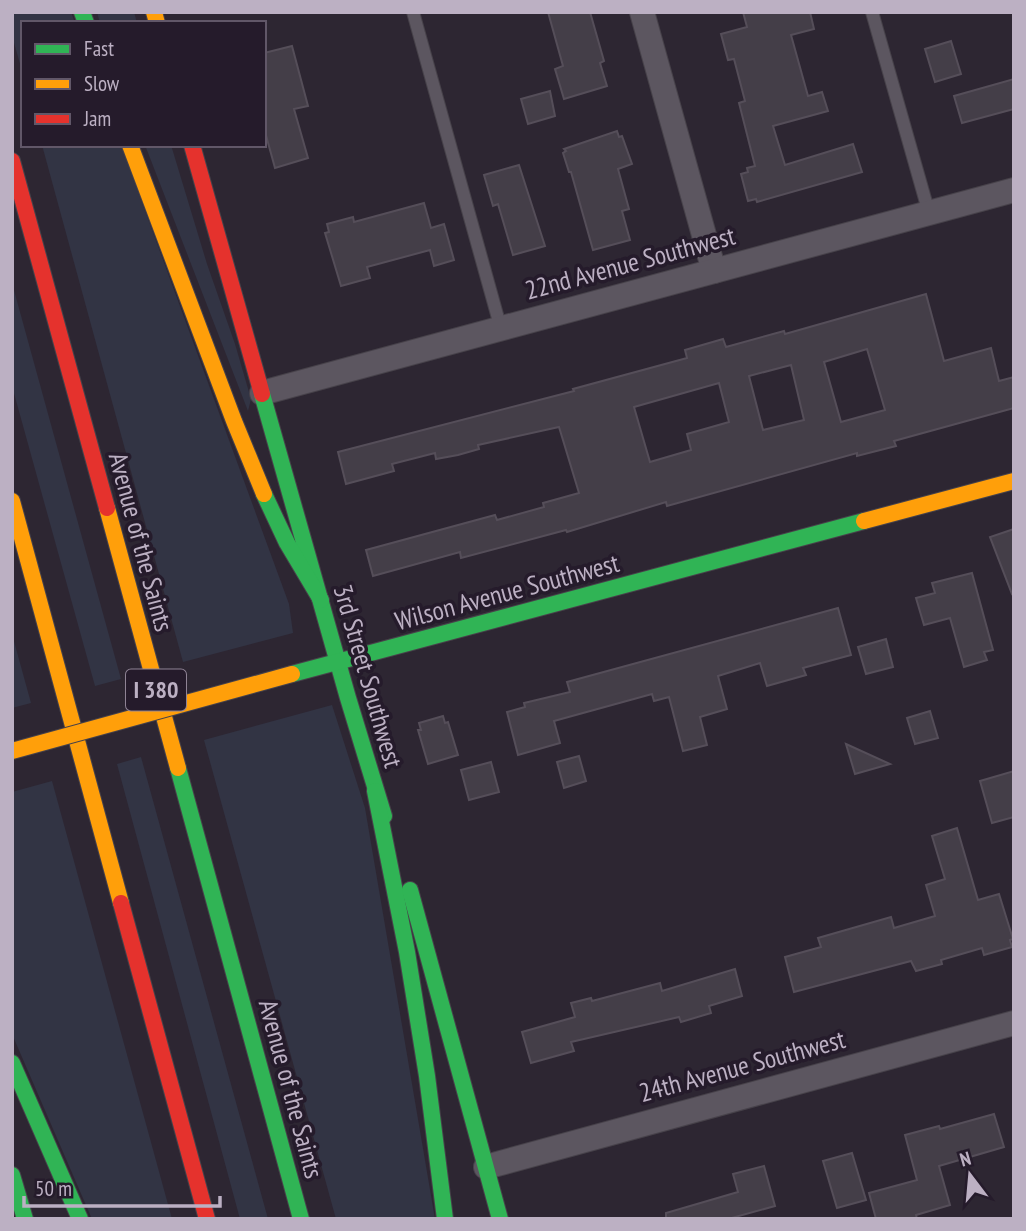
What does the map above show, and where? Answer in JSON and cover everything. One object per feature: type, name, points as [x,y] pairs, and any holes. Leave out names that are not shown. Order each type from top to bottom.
[{"type":"main road","points":[[131,147],[242,442],[279,530],[321,600]]},
{"type":"main road","name":"3rd Street Southwest","points":[[193,147],[375,791],[415,904],[500,1219]]},
{"type":"main road","name":"Avenue of the Saints","points":[[12,161],[301,1219]]},
{"type":"main road","name":"Wilson Avenue Southwest","points":[[12,751],[1014,481]]},
{"type":"main road","points":[[12,501],[207,1219]]},
{"type":"main road","points":[[375,791],[423,1048],[445,1219]]},
{"type":"main road","points":[[12,1063],[80,1219]]},
{"type":"main road","points":[[12,1175],[25,1219]]},
{"type":"street","points":[[642,12],[714,271]]},
{"type":"street","name":"22nd Avenue Southwest","points":[[262,393],[1014,190]]},
{"type":"street","name":"24th Avenue Southwest","points":[[486,1167],[1014,1023]]},
{"type":"lane","points":[[412,12],[501,329]]},
{"type":"lane","points":[[872,12],[929,213]]},
{"type":"shaded area","points":[[12,12],[71,12],[74,21],[21,21],[21,67],[12,36]]},
{"type":"shaded area","points":[[97,12],[134,12],[136,21],[99,21]]},
{"type":"shaded area","points":[[43,147],[122,147],[289,604],[293,633],[183,662]]},
{"type":"shaded area","points":[[146,147],[172,147],[251,399],[248,411]]},
{"type":"shaded area","points":[[12,283],[121,679],[95,686],[12,386]]},
{"type":"shaded area","points":[[12,634],[31,703],[12,708]]},
{"type":"shaded area","points":[[332,705],[365,808],[435,1219],[336,1219],[204,740]]},
{"type":"shaded area","points":[[141,757],[268,1219],[240,1219],[117,764]]},
{"type":"shaded area","points":[[52,781],[172,1219],[92,1219],[12,1034],[12,792]]},
{"type":"building","points":[[548,12],[590,12],[604,61],[600,63],[607,86],[564,99],[555,69],[563,66]]},
{"type":"building","points":[[743,12],[810,12],[814,29],[791,35],[808,96],[822,92],[828,111],[773,126],[785,165],[853,144],[862,172],[757,202],[756,199],[748,201],[741,174],[748,172],[747,168],[755,166],[739,103],[745,101],[734,59],[728,60],[721,34],[747,27]]},
{"type":"building","points":[[951,41],[961,74],[935,82],[925,49]]},
{"type":"building","points":[[292,46],[308,106],[294,109],[308,158],[275,168],[266,135],[266,52]]},
{"type":"building","points":[[1014,79],[1014,109],[962,123],[954,96]]},
{"type":"building","points":[[550,91],[555,116],[528,124],[521,99]]},
{"type":"building","points":[[617,131],[619,137],[622,136],[632,164],[618,169],[629,209],[622,211],[630,240],[593,250],[563,153],[566,151],[564,149]]},
{"type":"building","points":[[519,165],[545,246],[513,255],[498,204],[493,206],[484,175]]},
{"type":"building","points":[[424,203],[431,228],[444,224],[454,260],[434,266],[430,250],[367,267],[370,278],[341,286],[325,233],[329,232],[327,224],[353,217],[354,222]]},
{"type":"building","points":[[926,294],[944,361],[991,348],[999,381],[1014,377],[1014,408],[894,441],[896,446],[857,456],[857,453],[667,506],[666,502],[567,532],[566,530],[461,558],[460,552],[373,576],[366,550],[495,515],[497,520],[544,507],[543,503],[579,493],[559,427],[478,445],[479,449],[458,455],[436,459],[435,453],[392,464],[394,471],[346,484],[338,452],[574,391],[573,389],[687,358],[685,350],[723,339],[726,347],[784,331],[785,334]],"holes":[[[867,349],[885,410],[841,422],[824,362]],[[791,365],[804,420],[763,430],[749,376]],[[719,383],[729,422],[687,434],[691,450],[650,462],[634,407]]]},
{"type":"building","points":[[1014,529],[1014,593],[1012,594],[990,537]]},
{"type":"building","points":[[972,573],[993,650],[984,652],[987,660],[964,667],[950,618],[924,625],[916,598],[935,593],[932,583]]},
{"type":"building","points":[[838,608],[851,655],[803,668],[806,675],[767,686],[760,663],[718,676],[727,709],[700,717],[707,745],[683,751],[669,697],[654,701],[652,694],[554,721],[560,743],[518,755],[507,712],[525,707],[524,703],[570,692],[567,682]]},
{"type":"building","points":[[886,639],[893,667],[866,674],[858,647]]},
{"type":"building","points":[[930,711],[938,738],[915,744],[907,718]]},
{"type":"building","points":[[443,716],[445,723],[448,722],[458,755],[428,764],[418,730],[421,730],[419,723]]},
{"type":"building","points":[[846,744],[890,764],[855,774]]},
{"type":"building","points":[[579,756],[586,781],[564,788],[557,762]]},
{"type":"building","points":[[491,762],[499,792],[469,800],[461,770]]},
{"type":"building","points":[[1014,771],[1014,817],[992,823],[980,781]]},
{"type":"building","points":[[957,828],[978,900],[999,894],[1013,939],[1010,940],[1012,947],[984,955],[982,948],[941,960],[942,964],[916,971],[911,961],[794,992],[785,957],[821,947],[818,938],[891,917],[894,928],[935,916],[926,885],[945,879],[932,836]]},
{"type":"building","points":[[735,969],[742,996],[709,1006],[711,1013],[681,1022],[679,1017],[571,1042],[574,1051],[531,1063],[522,1032],[575,1017],[571,1003],[591,998],[592,1001],[660,983],[662,991]]},
{"type":"building","points":[[994,1114],[1004,1147],[939,1166],[950,1205],[916,1215],[917,1219],[876,1219],[869,1193],[917,1180],[905,1135],[939,1126],[940,1129]]},
{"type":"building","points":[[852,1153],[866,1200],[837,1208],[823,1161]]},
{"type":"building","points":[[764,1166],[775,1206],[728,1219],[666,1219],[666,1213],[738,1192],[733,1174]]},
{"type":"traffic: fast","points":[[82,12],[85,21]]},
{"type":"traffic: fast","points":[[262,394],[384,816]]},
{"type":"traffic: fast","points":[[264,494],[287,543],[321,600]]},
{"type":"traffic: fast","points":[[292,674],[864,521]]},
{"type":"traffic: fast","points":[[178,768],[301,1219]]},
{"type":"traffic: fast","points":[[375,791],[407,952],[427,1076],[445,1219]]},
{"type":"traffic: fast","points":[[410,890],[500,1219]]},
{"type":"traffic: fast","points":[[12,1063],[80,1219]]},
{"type":"traffic: fast","points":[[12,1175],[25,1219]]},
{"type":"traffic: slow","points":[[154,12],[156,21]]},
{"type":"traffic: slow","points":[[131,147],[264,494]]},
{"type":"traffic: slow","points":[[864,521],[1014,481]]},
{"type":"traffic: slow","points":[[12,501],[121,903]]},
{"type":"traffic: slow","points":[[107,508],[178,768]]},
{"type":"traffic: slow","points":[[12,751],[292,674]]},
{"type":"traffic: jam","points":[[193,147],[262,394]]},
{"type":"traffic: jam","points":[[12,161],[107,508]]},
{"type":"traffic: jam","points":[[121,903],[207,1219]]}]
